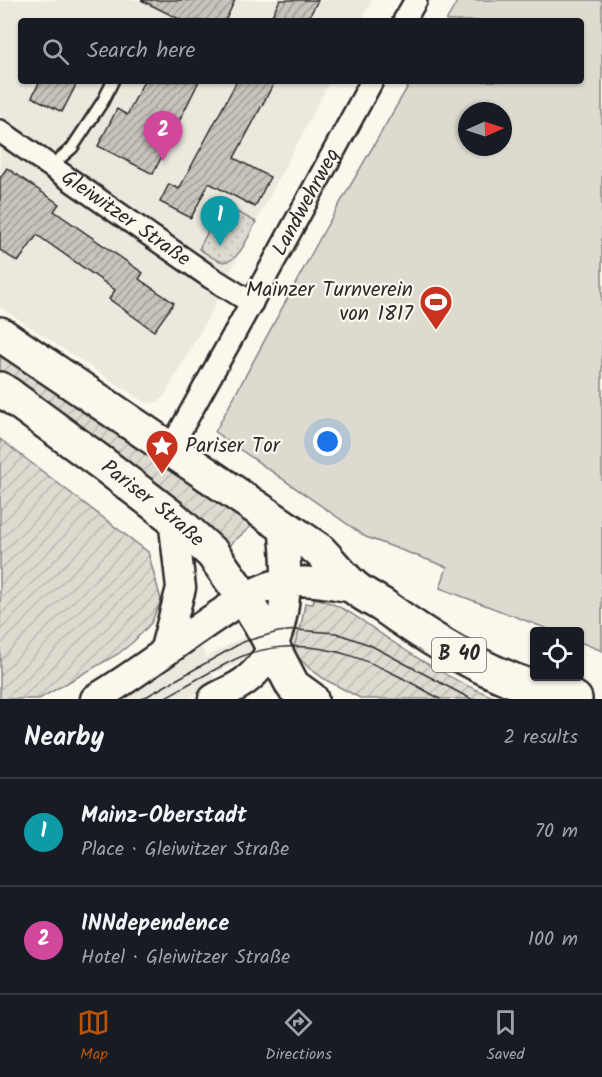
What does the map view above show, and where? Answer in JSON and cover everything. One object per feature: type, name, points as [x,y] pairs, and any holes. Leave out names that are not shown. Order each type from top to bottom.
[{"type":"main road","name":"B 40","points":[[0,334],[319,550],[355,588],[417,630],[453,652],[523,685],[575,699]]},
{"type":"main road","name":"Pariser Straße","points":[[4,392],[173,518],[213,554],[244,598],[302,692]]},
{"type":"main road","points":[[164,652],[180,588],[173,518]]},
{"type":"main road","points":[[213,699],[246,681],[273,648],[287,582],[287,555],[283,526]]},
{"type":"main road","points":[[95,699],[244,598],[264,588],[287,582],[319,583],[355,588]]},
{"type":"main road","points":[[246,681],[275,682],[302,692]]},
{"type":"street","points":[[406,18],[416,0]]},
{"type":"street","name":"Landwehrweg","points":[[170,449],[370,84]]},
{"type":"street","name":"Gleiwitzer Straße","points":[[0,131],[210,278],[252,303]]},
{"type":"lane","points":[[51,166],[72,148],[112,84]]},
{"type":"shaded area","points":[[0,0],[372,0],[363,18],[18,18],[18,84],[328,84],[237,258],[213,309],[164,396],[156,403],[144,402],[0,307],[0,131],[50,166],[56,155],[0,117]]},
{"type":"shaded area","name":"Mainzer Turnverein von 1817","points":[[458,0],[602,0],[602,651],[584,644],[584,627],[542,627],[440,588],[447,567],[366,537],[215,432],[325,229],[409,84],[584,84],[584,18],[448,18]]},
{"type":"shaded area","points":[[222,204],[256,222],[242,248],[226,262],[217,260],[199,249]]},
{"type":"shaded area","points":[[0,348],[256,522],[226,548],[0,375]]},
{"type":"shaded area","points":[[0,439],[148,552],[161,600],[151,623],[133,642],[118,654],[39,699],[0,699]]},
{"type":"shaded area","points":[[314,598],[335,605],[363,621],[443,673],[499,699],[362,699],[326,680],[295,654],[294,646],[301,626],[305,603],[313,604]]},
{"type":"shaded area","points":[[301,624],[323,654],[294,651],[249,658],[213,674],[217,683],[187,699],[122,699],[199,645],[207,657],[255,633]]},
{"type":"building","points":[[141,0],[235,0],[226,18],[177,18]]},
{"type":"building","points":[[280,0],[318,0],[309,18],[271,18]]},
{"type":"building","points":[[38,84],[76,84],[62,112],[32,97]]},
{"type":"building","points":[[142,84],[198,84],[153,174],[98,146],[117,109],[127,115]]},
{"type":"building","points":[[235,84],[273,84],[234,158],[270,177],[255,207],[209,183],[191,218],[160,202],[169,184],[179,189]]},
{"type":"building","points":[[7,168],[59,204],[54,211],[143,273],[139,279],[174,303],[154,331],[109,299],[115,290],[37,235],[18,262],[0,250],[0,178]]},
{"type":"tram line","points":[[142,699],[243,642],[278,632],[297,630],[336,633],[370,645],[471,699]]},
{"type":"tram line","points":[[162,699],[232,660],[251,653],[277,648],[302,647],[326,649],[350,655],[373,664],[440,699]]},
{"type":"place","name":"INNdependence","points":[[163,161]]},
{"type":"place","name":"Mainz-Oberstadt","points":[[220,246]]},
{"type":"place","name":"Mainzer Turnverein von 1817","points":[[436,331]]},
{"type":"place","name":"Pariser Tor","points":[[162,475]]}]
